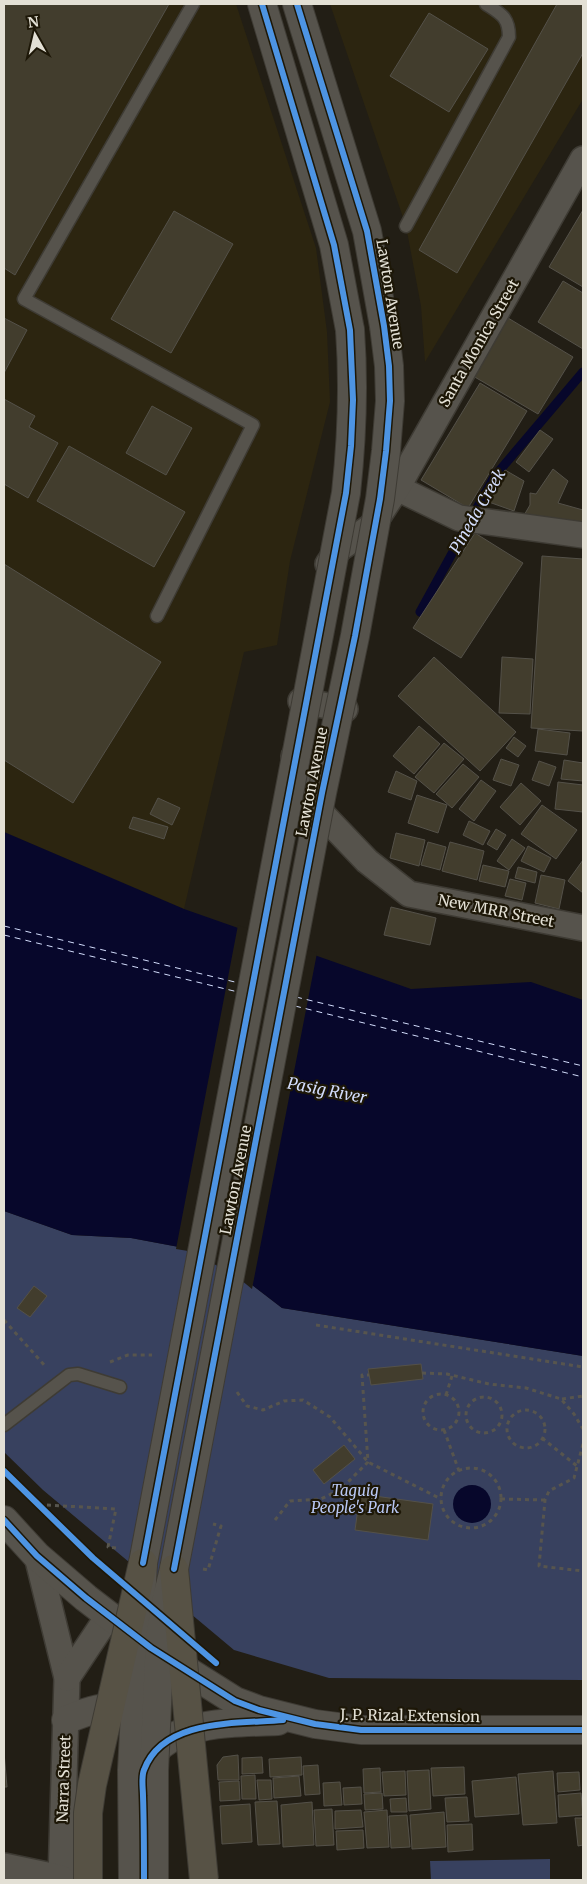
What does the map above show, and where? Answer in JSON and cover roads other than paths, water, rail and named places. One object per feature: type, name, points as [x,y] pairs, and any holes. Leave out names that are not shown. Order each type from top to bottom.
[{"type":"main road","name":"Lawton Avenue","points":[[133,1880],[132,1770],[143,1563],[346,493],[351,446],[353,400],[350,330],[334,245],[262,4]]},
{"type":"main road","name":"Lawton Avenue","points":[[154,1880],[154,1771],[160,1638],[166,1602],[185,1568],[318,812],[355,636],[380,499],[390,401],[389,366],[384,326],[367,231],[297,4]]},
{"type":"main road","name":"J. P. Rizal Extension","points":[[4,1520],[37,1556],[86,1598],[151,1648],[236,1701],[259,1710],[294,1720],[338,1728],[362,1730],[583,1730]]},
{"type":"main road","points":[[88,1880],[88,1812],[92,1785],[143,1563]]},
{"type":"main road","points":[[185,1568],[204,1880]]},
{"type":"main road","points":[[144,1880],[143,1771],[151,1648]]},
{"type":"main road","points":[[66,1720],[112,1707],[128,1710],[146,1719]]},
{"type":"main road","points":[[143,1771],[160,1746],[182,1733],[209,1726],[294,1720]]},
{"type":"street","name":"Santa Monica Street","points":[[409,894],[367,861],[324,816],[303,786],[294,759],[293,745],[330,560],[348,541],[372,526],[397,488],[583,159]]},
{"type":"street","points":[[397,488],[459,518],[583,535]]},
{"type":"street","points":[[324,816],[370,578],[372,526]]},
{"type":"street","points":[[301,701],[345,709]]},
{"type":"street","name":"New MRR Street","points":[[409,894],[583,928]]},
{"type":"street","name":"Narra Street","points":[[37,1556],[67,1678],[61,1879]]},
{"type":"street","points":[[67,1678],[109,1615]]},
{"type":"street","points":[[6,1871],[61,1879]]},
{"type":"lane","points":[[157,616],[253,425],[24,300],[193,4]]},
{"type":"lane","points":[[406,226],[509,37],[509,25],[502,14],[486,4]]},
{"type":"lane","points":[[4,1425],[69,1375],[78,1374],[120,1387]]},
{"type":"water","name":"Pasig River","points":[[4,832],[184,909],[411,989],[531,982],[583,1000],[583,1356],[282,1308],[243,1278],[195,1250],[131,1238],[72,1235],[4,1211]]},
{"type":"water","points":[[472,1485],[485,1491],[491,1504],[485,1517],[472,1523],[459,1517],[453,1504],[459,1491]]},
{"type":"waterway","name":"Pineda Creek","points":[[420,612],[494,477],[583,372]]},
{"type":"park label","name":"Taguig People's Park","points":[[355,1500]]}]
